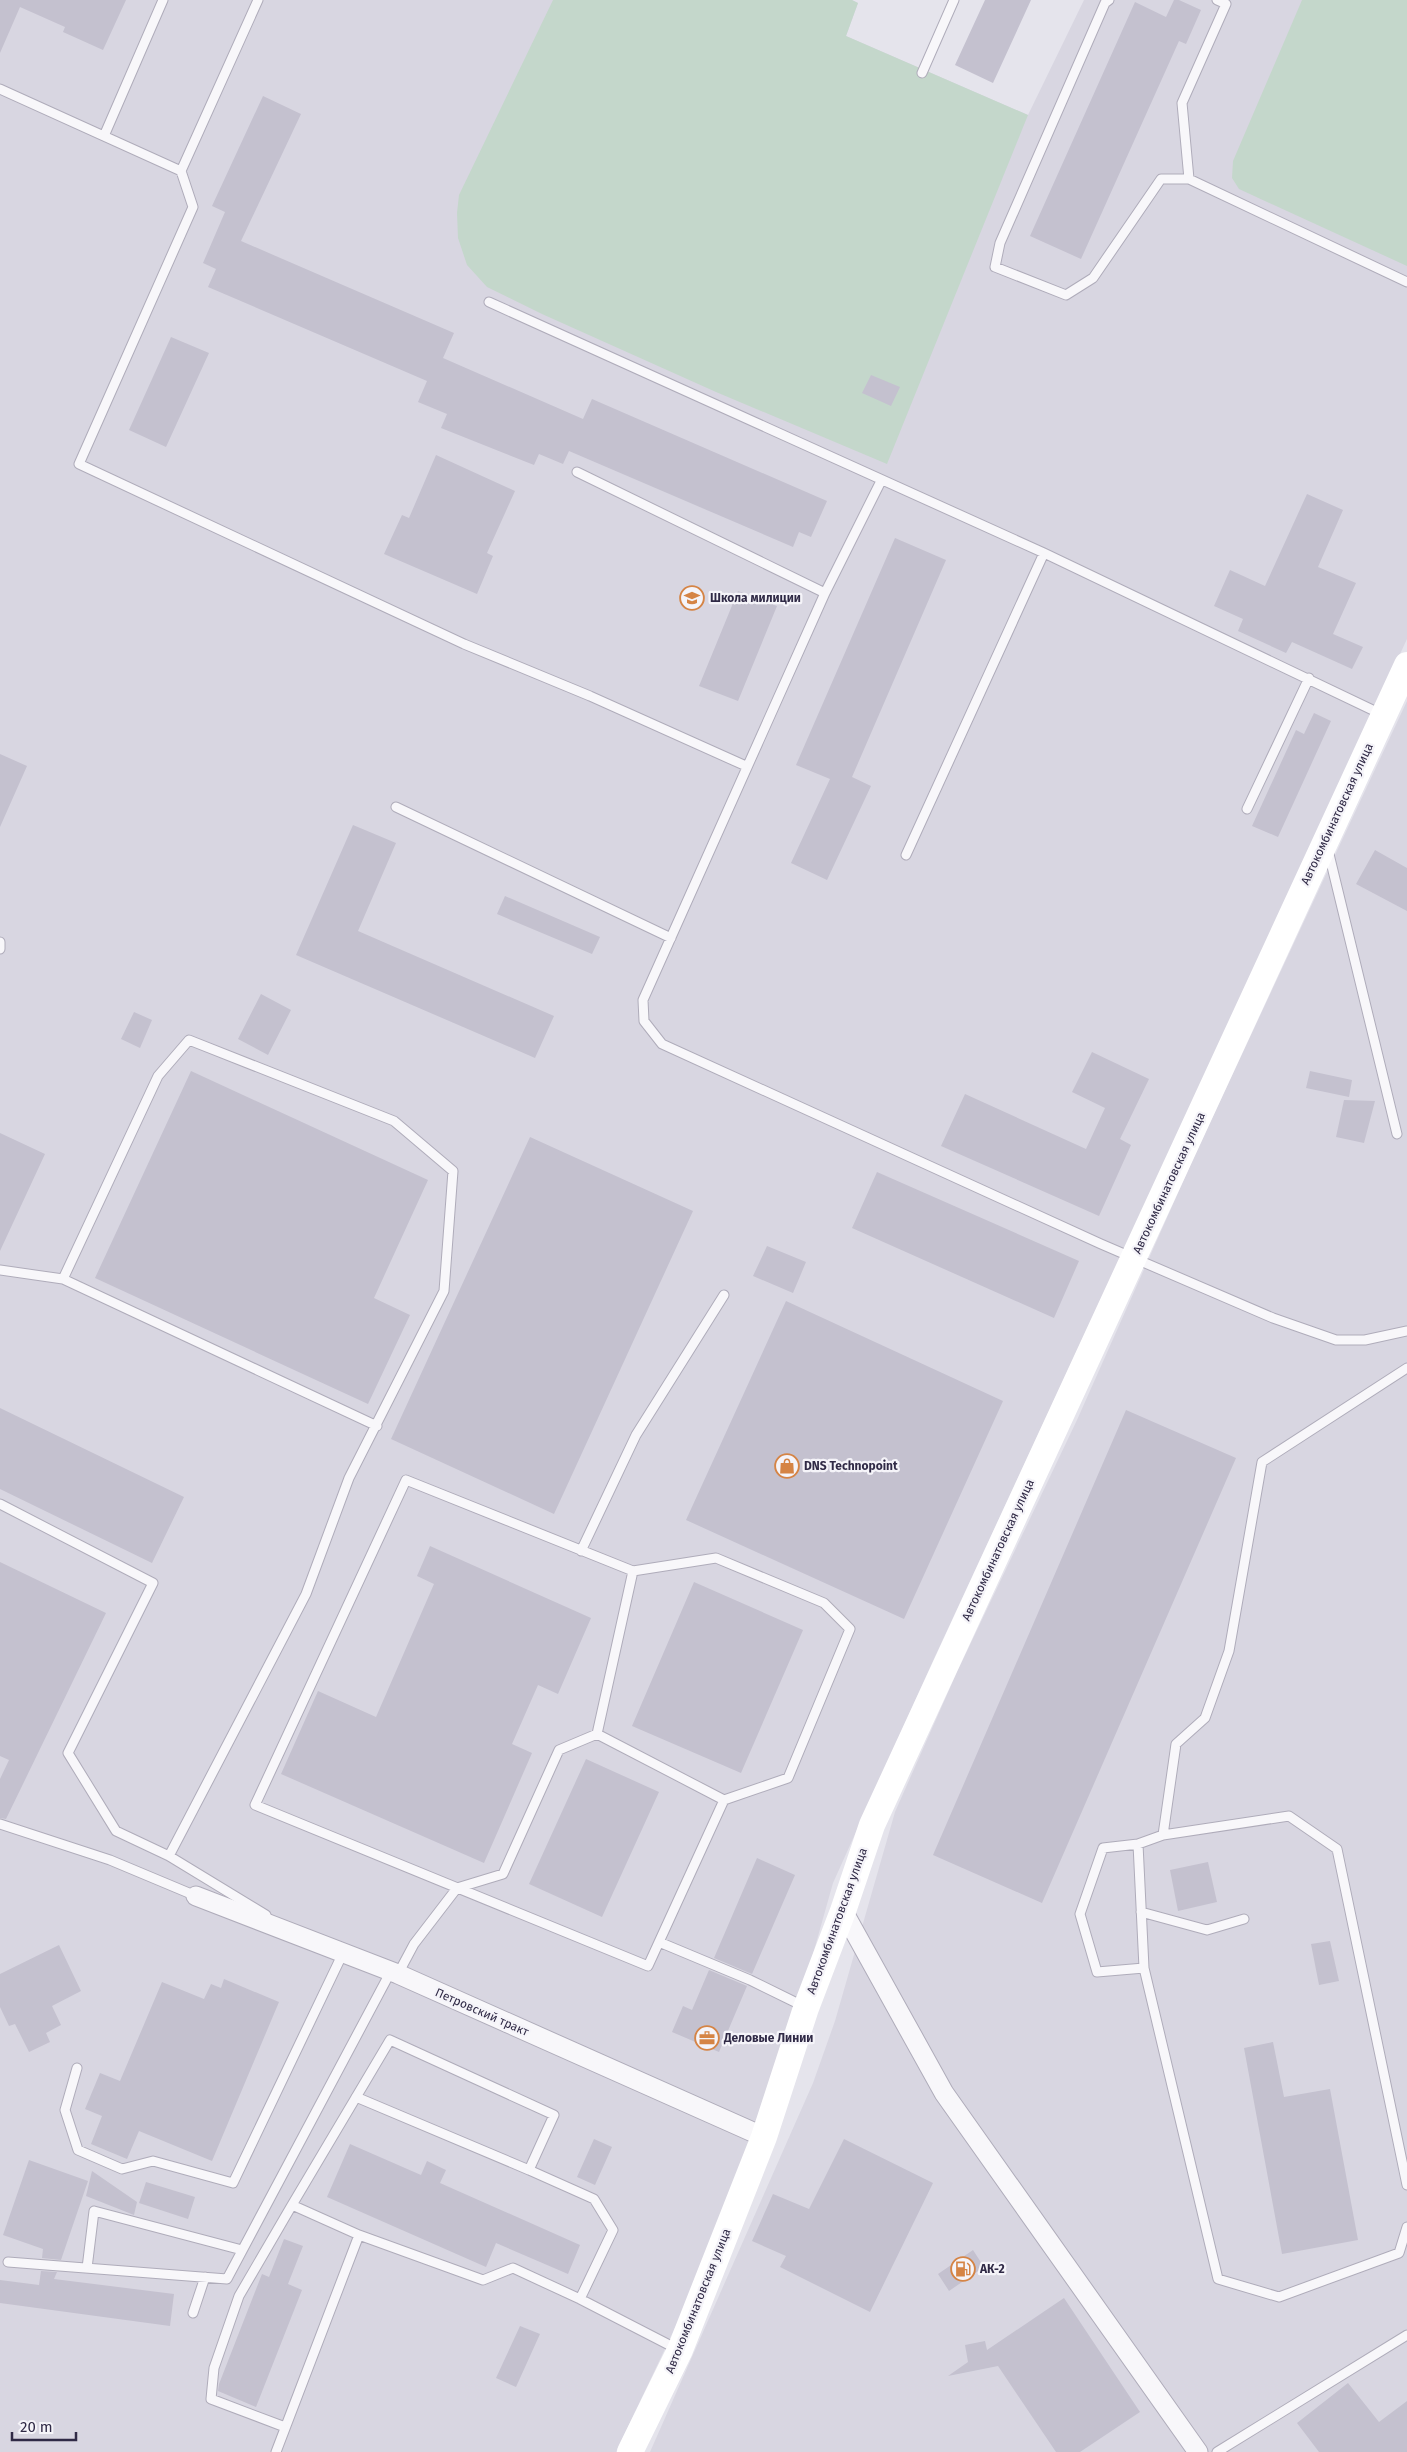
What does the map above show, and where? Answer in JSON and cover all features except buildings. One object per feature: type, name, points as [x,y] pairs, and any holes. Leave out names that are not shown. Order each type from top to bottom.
[{"type":"street","name":"Автокомбинатовская улица","points":[[630,2452],[680,2350],[764,2137],[806,2008],[843,1911],[872,1825],[954,1643],[1134,1258],[1407,665]]},
{"type":"street","name":"Петровский тракт","points":[[196,1896],[394,1973],[764,2137]]},
{"type":"street","points":[[843,1911],[944,2093],[1198,2452]]},
{"type":"lane","points":[[104,136],[163,0]]},
{"type":"lane","points":[[258,0],[181,171],[193,207],[79,464],[464,644],[590,696],[746,766]]},
{"type":"lane","points":[[922,73],[954,0]]},
{"type":"lane","points":[[1109,0],[1105,3],[1000,243],[994,267],[1066,295],[1093,278],[1161,180],[1189,179],[1407,282]]},
{"type":"lane","points":[[1189,179],[1182,103],[1226,4],[1217,0]]},
{"type":"lane","points":[[0,89],[181,171]]},
{"type":"lane","points":[[489,302],[881,481],[1044,553],[1308,678],[1383,716]]},
{"type":"lane","points":[[577,472],[825,593]]},
{"type":"lane","points":[[881,481],[825,593],[643,1000],[644,1021],[662,1044],[1134,1258],[1273,1318],[1336,1340],[1365,1340],[1407,1331]]},
{"type":"lane","points":[[906,855],[1044,553]]},
{"type":"lane","points":[[1247,809],[1308,678]]},
{"type":"lane","points":[[396,807],[671,938]]},
{"type":"lane","points":[[1326,840],[1397,1134]]},
{"type":"lane","points":[[0,942],[0,949]]},
{"type":"lane","points":[[63,1279],[158,1076],[189,1040],[394,1121],[453,1171],[444,1291],[349,1478],[306,1594],[168,1856]]},
{"type":"lane","points":[[0,1270],[63,1279],[377,1426]]},
{"type":"lane","points":[[581,1550],[636,1435],[724,1295]]},
{"type":"lane","points":[[1163,1834],[1176,1744],[1205,1718],[1229,1651],[1262,1462],[1407,1368]]},
{"type":"lane","points":[[597,1734],[724,1800],[788,1778],[850,1629],[824,1603],[716,1558],[633,1571],[406,1480],[255,1805],[648,1966],[724,1800]]},
{"type":"lane","points":[[0,1504],[153,1583],[68,1753],[116,1831],[168,1856],[302,1938]]},
{"type":"lane","points":[[597,1734],[633,1571]]},
{"type":"lane","points":[[8,2262],[227,2278],[394,1973],[457,1888],[502,1874],[559,1750],[597,1734]]},
{"type":"lane","points":[[1144,1968],[1096,1972],[1080,1914],[1103,1848],[1138,1844],[1163,1834],[1289,1816],[1337,1849],[1407,2185]]},
{"type":"lane","points":[[0,1824],[110,1860],[196,1896]]},
{"type":"lane","points":[[1138,1844],[1144,1968],[1218,2279],[1279,2297],[1400,2253],[1407,2227]]},
{"type":"lane","points":[[1141,1912],[1207,1930],[1244,1919]]},
{"type":"lane","points":[[659,1942],[750,1980],[806,2008]]},
{"type":"lane","points":[[77,2068],[65,2110],[78,2150],[122,2168],[153,2161],[233,2183],[343,1953]]},
{"type":"lane","points":[[285,2427],[212,2399],[214,2368],[239,2296],[390,2040],[554,2114],[529,2170]]},
{"type":"lane","points":[[356,2098],[594,2199],[613,2230],[580,2299]]},
{"type":"lane","points":[[292,2205],[359,2234],[483,2280],[513,2268],[580,2299],[680,2350]]},
{"type":"lane","points":[[87,2268],[94,2210],[242,2250]]},
{"type":"lane","points":[[276,2452],[359,2234]]},
{"type":"lane","points":[[193,2313],[205,2277]]},
{"type":"lane","points":[[1217,2452],[1407,2335]]},
{"type":"shaded area","points":[[0,0],[852,0],[858,3],[846,36],[1028,115],[1084,0],[1407,0],[1407,639],[932,1663],[833,1883],[813,1954],[785,2078],[691,2294],[616,2452],[0,2452]]},
{"type":"shaded area","points":[[1407,701],[1407,2452],[650,2452],[813,2083],[835,2021],[895,1812],[957,1672],[1077,1420],[1194,1157]]},
{"type":"green space","points":[[553,0],[852,0],[858,3],[846,36],[1028,115],[887,464],[716,392],[542,314],[487,287],[467,265],[458,238],[457,213],[459,195]]},
{"type":"green space","points":[[1302,0],[1407,0],[1407,266],[1239,189],[1232,178],[1233,161]]},
{"type":"place","name":"Школа милиции","points":[[692,598]]},
{"type":"place","name":"DNS Technopoint","points":[[787,1466]]},
{"type":"place","name":"Деловые Линии","points":[[707,2038]]},
{"type":"place","name":"АК-2","points":[[963,2269]]}]
